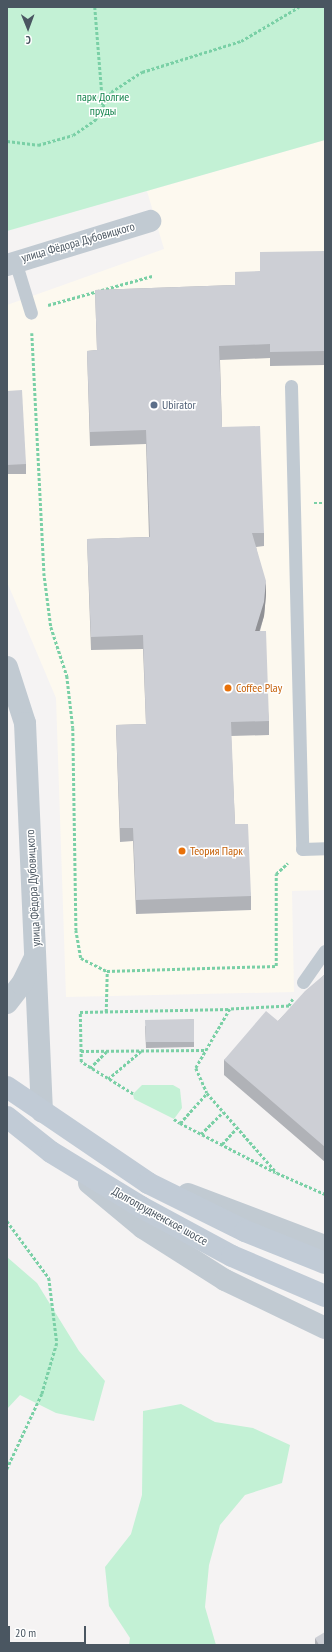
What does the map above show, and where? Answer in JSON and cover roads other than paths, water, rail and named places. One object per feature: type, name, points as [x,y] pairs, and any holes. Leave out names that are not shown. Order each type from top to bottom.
[{"type":"main road","name":"Долгопрудненское шоссе","points":[[7,1087],[148,1183],[245,1231],[325,1263]]},
{"type":"main road","name":"Долгопрудненское шоссе","points":[[7,1117],[51,1152],[141,1207],[232,1256],[325,1296]]},
{"type":"street","name":"улица Фёдора Дубовицкого","points":[[11,263],[150,221]]},
{"type":"street","name":"улица Фёдора Дубовицкого","points":[[7,667],[25,723],[42,1112]]},
{"type":"street","points":[[7,1003],[22,984],[36,956]]},
{"type":"street","points":[[51,1152],[143,1228],[225,1280],[325,1328]]},
{"type":"street","points":[[148,1183],[204,1199],[325,1246]]},
{"type":"lane","points":[[11,263],[31,313]]},
{"type":"lane","points":[[291,386],[302,849],[325,848]]},
{"type":"lane","points":[[303,982],[325,951]]},
{"type":"place","name":"Ubirator","points":[[154,405]]},
{"type":"place","name":"Coffee Play","points":[[228,688]]},
{"type":"place","name":"Теория Парк","points":[[182,851]]},
{"type":"park label","name":"парк Долгие пруды","points":[[103,104]]}]
